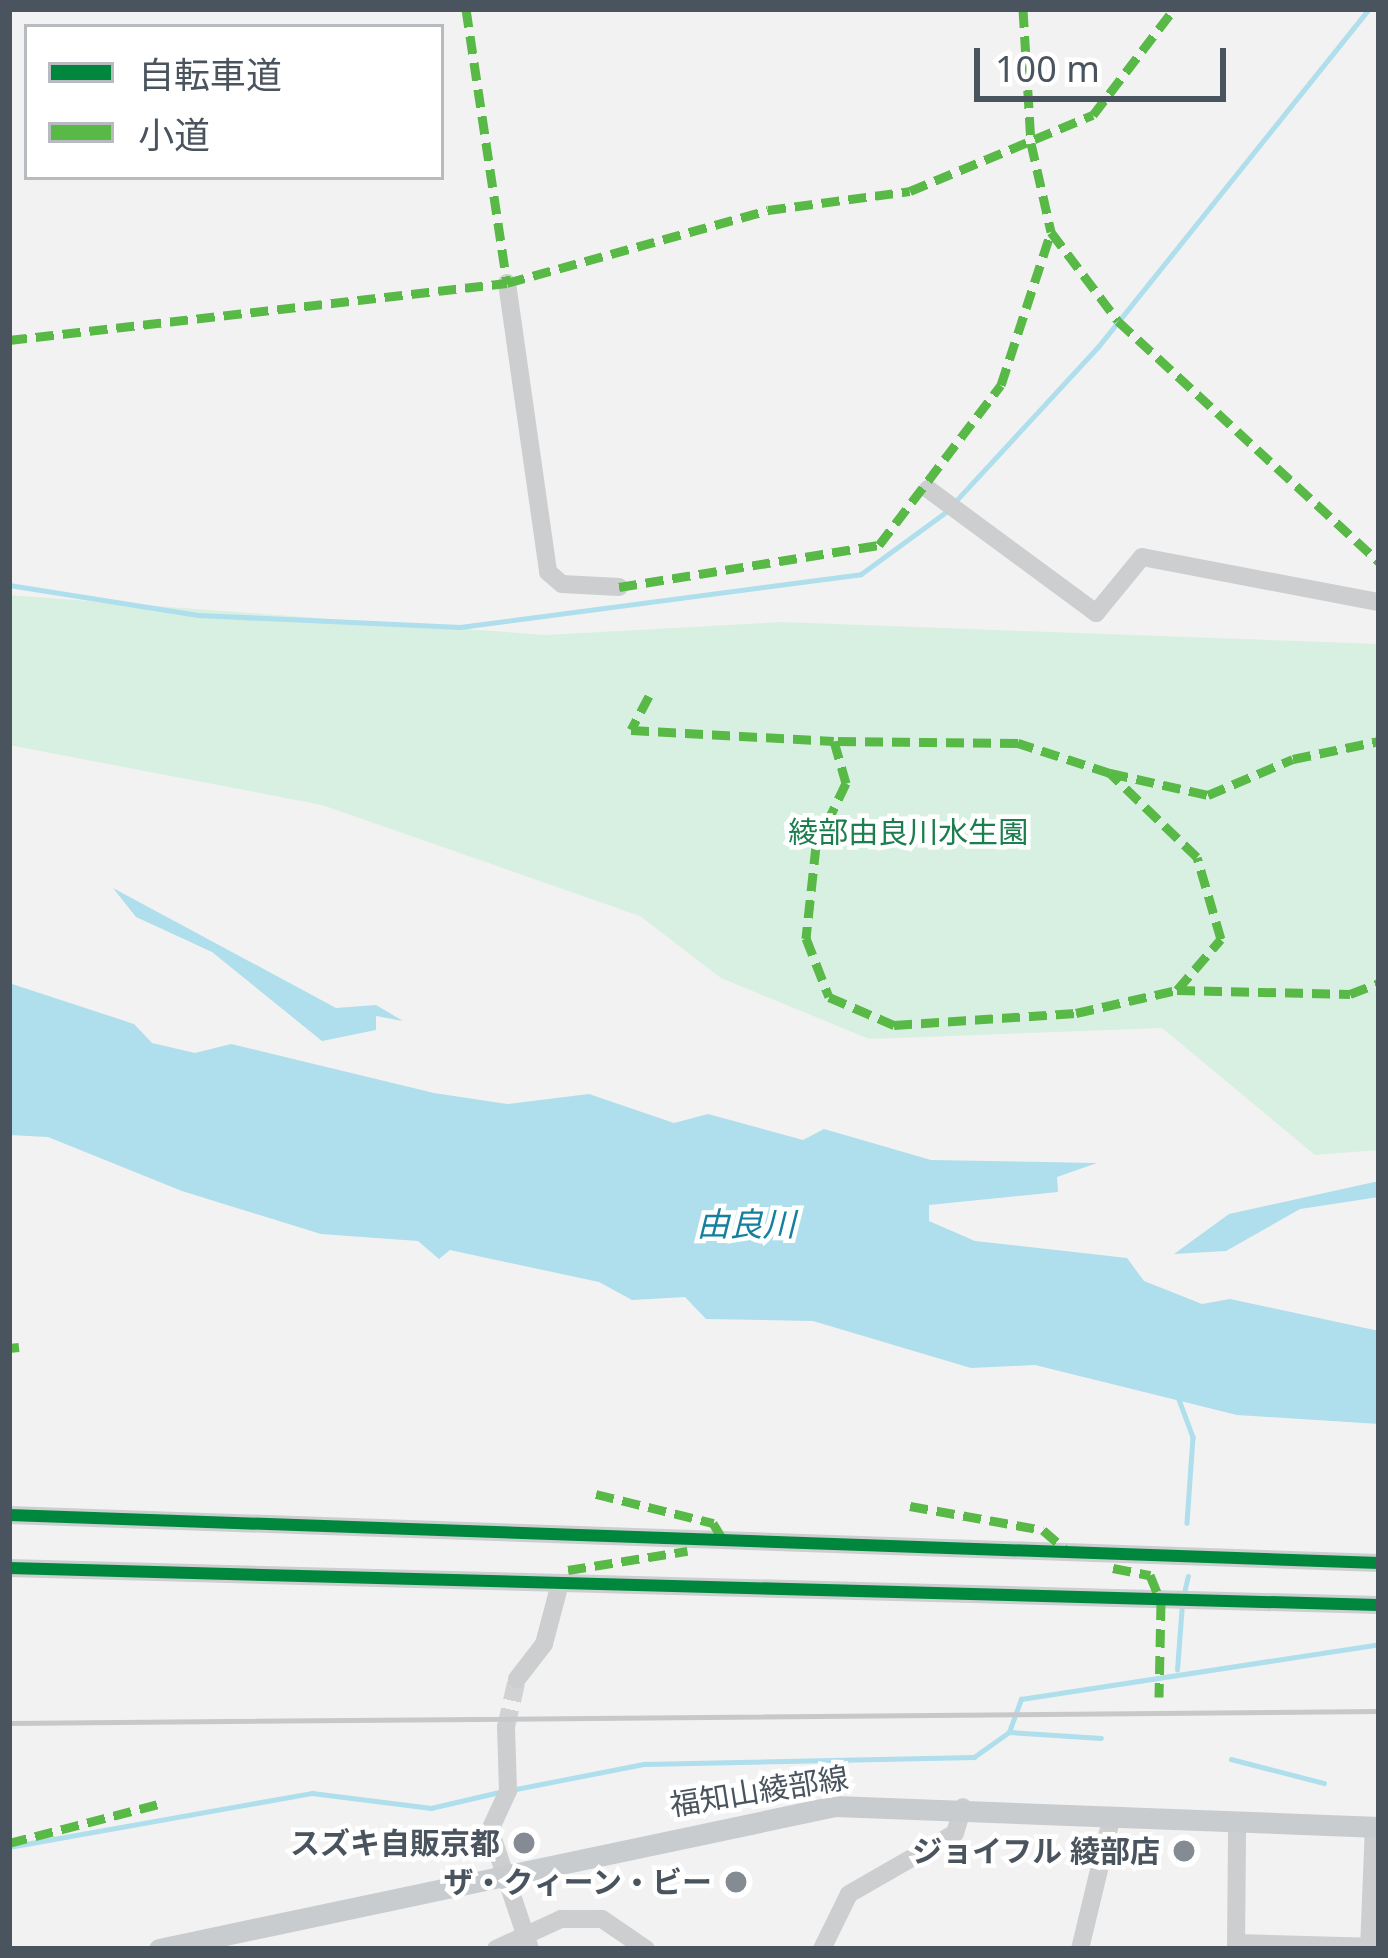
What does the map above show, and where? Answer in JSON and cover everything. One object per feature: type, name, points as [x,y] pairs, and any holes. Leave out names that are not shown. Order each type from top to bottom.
[{"type":"main road","name":"福知山綾部線","points":[[159,1949],[497,1869],[836,1806],[963,1807],[1376,1827]]},
{"type":"street","points":[[507,283],[548,572],[562,584],[619,587]]},
{"type":"street","points":[[928,489],[1096,613],[1142,557],[1379,602]]},
{"type":"street","points":[[9,1515],[1379,1563]]},
{"type":"street","points":[[9,1568],[558,1591],[1379,1605]]},
{"type":"street","points":[[517,1679],[544,1644],[558,1591]]},
{"type":"street","points":[[506,1727],[508,1791],[490,1830],[497,1869],[528,1942]]},
{"type":"street","points":[[822,1949],[849,1894],[956,1833],[963,1807]]},
{"type":"street","points":[[1080,1949],[1112,1816]]},
{"type":"street","points":[[1237,1823],[1236,1946],[1372,1947],[1376,1827]]},
{"type":"street","points":[[496,1949],[602,1919],[646,1949]]},
{"type":"green space","name":"綾部由良川水生園","points":[[9,595],[546,635],[781,622],[1379,644],[1379,1150],[1315,1155],[1162,1028],[869,1039],[721,978],[640,916],[322,805],[9,745]]},
{"type":"water","points":[[113,888],[336,1008],[376,1005],[403,1021],[376,1016],[376,1030],[322,1041],[212,952],[136,917]]},
{"type":"water","name":"由良川","points":[[9,983],[134,1024],[152,1043],[195,1053],[231,1044],[434,1093],[507,1104],[589,1094],[674,1123],[708,1114],[803,1140],[824,1129],[931,1160],[1097,1163],[1057,1177],[1058,1192],[929,1205],[929,1221],[975,1241],[1127,1258],[1144,1281],[1202,1304],[1230,1299],[1379,1331],[1379,1424],[1237,1415],[1035,1365],[971,1368],[813,1321],[706,1319],[685,1297],[632,1300],[599,1282],[450,1250],[439,1259],[418,1241],[321,1234],[182,1191],[48,1137],[9,1135]]},
{"type":"water","points":[[1379,1181],[1379,1197],[1300,1209],[1226,1251],[1174,1254],[1229,1214]]},
{"type":"waterway","points":[[953,504],[1098,347],[1369,9]]},
{"type":"waterway","points":[[9,585],[198,615],[460,627],[861,574],[946,512]]},
{"type":"waterway","points":[[1177,1394],[1193,1437],[1187,1523]]},
{"type":"waterway","points":[[1184,1593],[1188,1576]]},
{"type":"waterway","points":[[1177,1670],[1182,1604]]},
{"type":"waterway","points":[[511,1790],[644,1764],[974,1757],[1009,1732],[1021,1699],[1379,1644]]},
{"type":"waterway","points":[[1009,1732],[1101,1738]]},
{"type":"waterway","points":[[1231,1759],[1324,1783]]},
{"type":"waterway","points":[[9,1847],[312,1793],[431,1808],[500,1792]]},
{"type":"tunnel","points":[[506,1727],[517,1679]]},
{"type":"railway","points":[[9,1723],[1379,1711]]},
{"type":"marked path","points":[[466,9],[507,283]]},
{"type":"marked path","points":[[1023,9],[1031,143],[1051,232],[1118,321],[1379,562]]},
{"type":"marked path","points":[[9,340],[507,283],[768,210],[910,191],[1093,115],[1174,9]]},
{"type":"marked path","points":[[619,587],[879,545],[1001,385],[1051,232]]},
{"type":"marked path","points":[[649,696],[631,730],[834,741],[846,783],[816,846],[806,938],[829,997],[894,1025],[1076,1013],[1177,990],[1221,939],[1197,857],[1110,773],[1018,743],[834,741]]},
{"type":"marked path","points":[[1110,773],[1208,795],[1293,759],[1379,741]]},
{"type":"marked path","points":[[1177,990],[1350,994],[1379,983]]},
{"type":"marked path","points":[[9,1348],[19,1347]]},
{"type":"marked path","points":[[596,1494],[713,1523],[722,1538]]},
{"type":"marked path","points":[[910,1506],[1043,1530],[1066,1550]]},
{"type":"marked path","points":[[568,1570],[687,1551]]},
{"type":"marked path","points":[[1113,1568],[1150,1575],[1161,1602],[1159,1697]]},
{"type":"marked path","points":[[9,1843],[163,1803]]},
{"type":"cycle path","points":[[9,1515],[1379,1563]]},
{"type":"cycle path","points":[[9,1568],[1379,1605]]},
{"type":"place","name":"スズキ自販京都","points":[[524,1843]]},
{"type":"place","name":"ジョイフル 綾部店","points":[[1184,1851]]},
{"type":"place","name":"ザ・クィーン・ビー","points":[[736,1882]]}]
